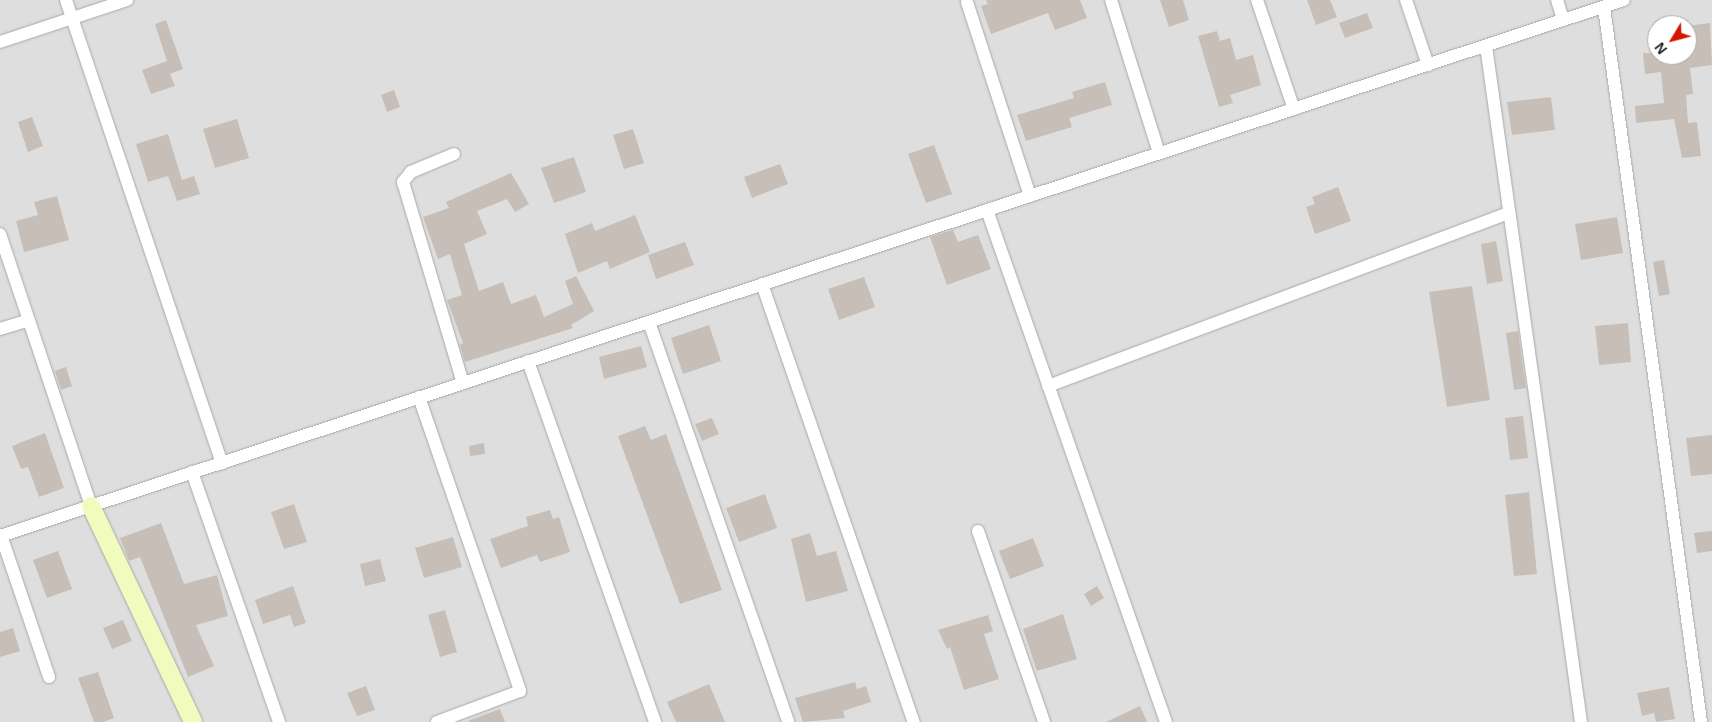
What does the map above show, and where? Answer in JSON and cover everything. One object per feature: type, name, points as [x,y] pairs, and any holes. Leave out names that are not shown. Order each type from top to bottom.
[{"type":"street","points":[[66,0],[222,463]]},
{"type":"street","points":[[0,42],[127,0]]},
{"type":"street","points":[[1111,0],[1160,153]]},
{"type":"street","points":[[1258,0],[1294,109]]},
{"type":"street","points":[[1406,0],[1428,65]]},
{"type":"street","points":[[1557,0],[1563,20]]},
{"type":"street","points":[[49,676],[0,535],[1624,0]]},
{"type":"street","points":[[967,2],[1030,196]]},
{"type":"street","points":[[1604,7],[1701,722]]},
{"type":"street","points":[[1486,46],[1581,722]]},
{"type":"street","points":[[454,154],[411,172],[403,182],[463,383]]},
{"type":"street","points":[[987,210],[1166,722]]},
{"type":"street","points":[[1048,386],[1509,213]]},
{"type":"street","points":[[0,234],[91,506],[193,722]]},
{"type":"street","points":[[762,284],[914,722]]},
{"type":"street","points":[[0,329],[29,320]]},
{"type":"street","points":[[649,322],[788,722]]},
{"type":"street","points":[[528,361],[655,722]]},
{"type":"street","points":[[419,398],[520,691],[437,722]]},
{"type":"street","points":[[192,472],[279,722]]},
{"type":"street","points":[[978,531],[1044,722]]},
{"type":"shaded area","points":[[0,0],[1712,0],[1712,722],[0,722]]},
{"type":"building","points":[[986,0],[1080,0],[1087,18],[1055,30],[1048,13],[991,34],[981,6],[988,4]]},
{"type":"building","points":[[1160,0],[1183,0],[1189,20],[1169,27]]},
{"type":"building","points":[[1307,0],[1330,0],[1337,17],[1316,25]]},
{"type":"building","points":[[1367,13],[1373,28],[1345,38],[1339,23]]},
{"type":"building","points":[[166,20],[183,69],[170,74],[175,86],[151,94],[142,70],[167,61],[155,24]]},
{"type":"building","points":[[1710,23],[1712,65],[1690,68],[1693,94],[1686,95],[1688,123],[1697,122],[1701,156],[1682,158],[1674,119],[1636,123],[1635,106],[1664,103],[1661,72],[1645,74],[1643,53],[1647,53],[1647,65],[1697,65],[1697,25]]},
{"type":"building","points":[[1217,31],[1220,41],[1230,38],[1236,60],[1253,55],[1261,85],[1230,95],[1233,103],[1219,107],[1198,36]]},
{"type":"building","points":[[1105,82],[1112,105],[1069,118],[1072,127],[1026,141],[1017,115],[1074,98],[1072,92]]},
{"type":"building","points":[[394,90],[400,107],[387,112],[381,95]]},
{"type":"building","points":[[1551,97],[1555,130],[1512,135],[1507,102]]},
{"type":"building","points":[[32,117],[43,146],[28,152],[18,122]]},
{"type":"building","points":[[237,119],[249,158],[215,168],[203,129]]},
{"type":"building","points":[[633,129],[644,163],[624,169],[613,135]]},
{"type":"building","points":[[168,134],[182,180],[194,176],[200,194],[177,201],[168,176],[148,182],[136,144]]},
{"type":"building","points":[[934,145],[952,194],[926,203],[908,154]]},
{"type":"building","points":[[574,157],[586,192],[554,203],[541,168]]},
{"type":"building","points":[[780,164],[788,184],[752,198],[744,177]]},
{"type":"building","points":[[511,173],[529,204],[515,212],[507,199],[477,211],[487,234],[464,244],[479,291],[503,282],[511,304],[536,295],[544,317],[573,304],[565,281],[576,276],[594,311],[571,325],[573,328],[465,362],[460,345],[463,343],[447,300],[462,295],[450,254],[438,259],[423,217],[449,208],[446,202]]},
{"type":"building","points":[[1338,187],[1351,221],[1315,234],[1306,207],[1315,204],[1312,197]]},
{"type":"building","points":[[57,196],[69,240],[24,252],[16,221],[38,215],[34,202]]},
{"type":"building","points":[[635,215],[650,252],[610,269],[607,261],[578,273],[565,234],[592,223],[595,231]]},
{"type":"building","points":[[1617,217],[1623,253],[1581,260],[1575,224]]},
{"type":"building","points":[[953,230],[958,242],[978,235],[991,269],[947,285],[930,237]]},
{"type":"building","points":[[1496,241],[1503,281],[1487,284],[1481,244]]},
{"type":"building","points":[[685,242],[694,265],[656,279],[648,255]]},
{"type":"building","points":[[1664,260],[1670,294],[1659,296],[1653,262]]},
{"type":"building","points":[[864,277],[875,307],[839,320],[828,289]]},
{"type":"building","points":[[1472,286],[1490,400],[1447,407],[1429,292]]},
{"type":"building","points":[[1628,323],[1631,362],[1599,365],[1595,326]]},
{"type":"building","points":[[709,325],[721,361],[683,374],[671,338]]},
{"type":"building","points":[[1518,331],[1526,388],[1514,390],[1506,333]]},
{"type":"building","points":[[641,346],[647,367],[604,379],[599,357]]},
{"type":"building","points":[[66,367],[72,386],[61,390],[55,371]]},
{"type":"building","points":[[1523,416],[1528,458],[1510,460],[1505,418]]},
{"type":"building","points":[[712,418],[719,434],[702,441],[695,424]]},
{"type":"building","points":[[645,426],[651,440],[666,434],[722,590],[680,604],[618,436]]},
{"type":"building","points":[[45,433],[64,488],[39,497],[28,467],[21,469],[12,446]]},
{"type":"building","points":[[1712,435],[1712,474],[1691,476],[1686,438]]},
{"type":"building","points":[[484,443],[485,454],[470,456],[469,446]]},
{"type":"building","points":[[1529,492],[1537,574],[1514,576],[1505,495]]},
{"type":"building","points":[[765,494],[777,528],[739,542],[726,508]]},
{"type":"building","points":[[294,504],[307,542],[284,549],[271,512]]},
{"type":"building","points":[[550,510],[553,519],[559,517],[570,552],[540,562],[537,555],[501,568],[490,539],[528,526],[526,517]]},
{"type":"building","points":[[161,523],[184,584],[217,575],[228,616],[196,625],[214,666],[188,677],[140,557],[129,561],[120,538]]},
{"type":"building","points":[[1712,531],[1712,551],[1697,553],[1694,533]]},
{"type":"building","points":[[810,533],[817,556],[836,551],[848,591],[806,602],[791,539]]},
{"type":"building","points":[[453,537],[462,567],[424,578],[415,548]]},
{"type":"building","points":[[1033,538],[1044,566],[1010,579],[999,551]]},
{"type":"building","points":[[58,551],[72,589],[47,598],[33,560]]},
{"type":"building","points":[[380,559],[386,581],[365,586],[360,564]]},
{"type":"building","points":[[293,586],[306,623],[294,627],[290,615],[263,624],[255,600]]},
{"type":"building","points":[[1097,586],[1104,598],[1091,606],[1084,594]]},
{"type":"building","points":[[445,610],[457,652],[440,657],[428,615]]},
{"type":"building","points":[[1063,614],[1077,659],[1037,671],[1023,629]]},
{"type":"building","points":[[988,615],[993,631],[984,634],[999,679],[964,690],[950,647],[947,649],[938,630]]},
{"type":"building","points":[[123,620],[132,641],[112,649],[103,628]]},
{"type":"building","points":[[13,628],[20,651],[0,657],[0,632]]},
{"type":"building","points":[[98,672],[114,718],[103,722],[94,722],[78,678]]},
{"type":"building","points":[[855,682],[857,689],[866,686],[871,702],[843,711],[845,718],[803,722],[795,698]]},
{"type":"building","points":[[709,684],[725,722],[676,722],[667,702]]},
{"type":"building","points":[[366,686],[375,710],[357,716],[347,693]]},
{"type":"building","points":[[1669,687],[1675,719],[1656,722],[1654,713],[1642,716],[1637,693]]},
{"type":"building","points":[[1140,706],[1147,722],[1106,722]]},
{"type":"building","points":[[500,709],[505,722],[468,721]]}]
